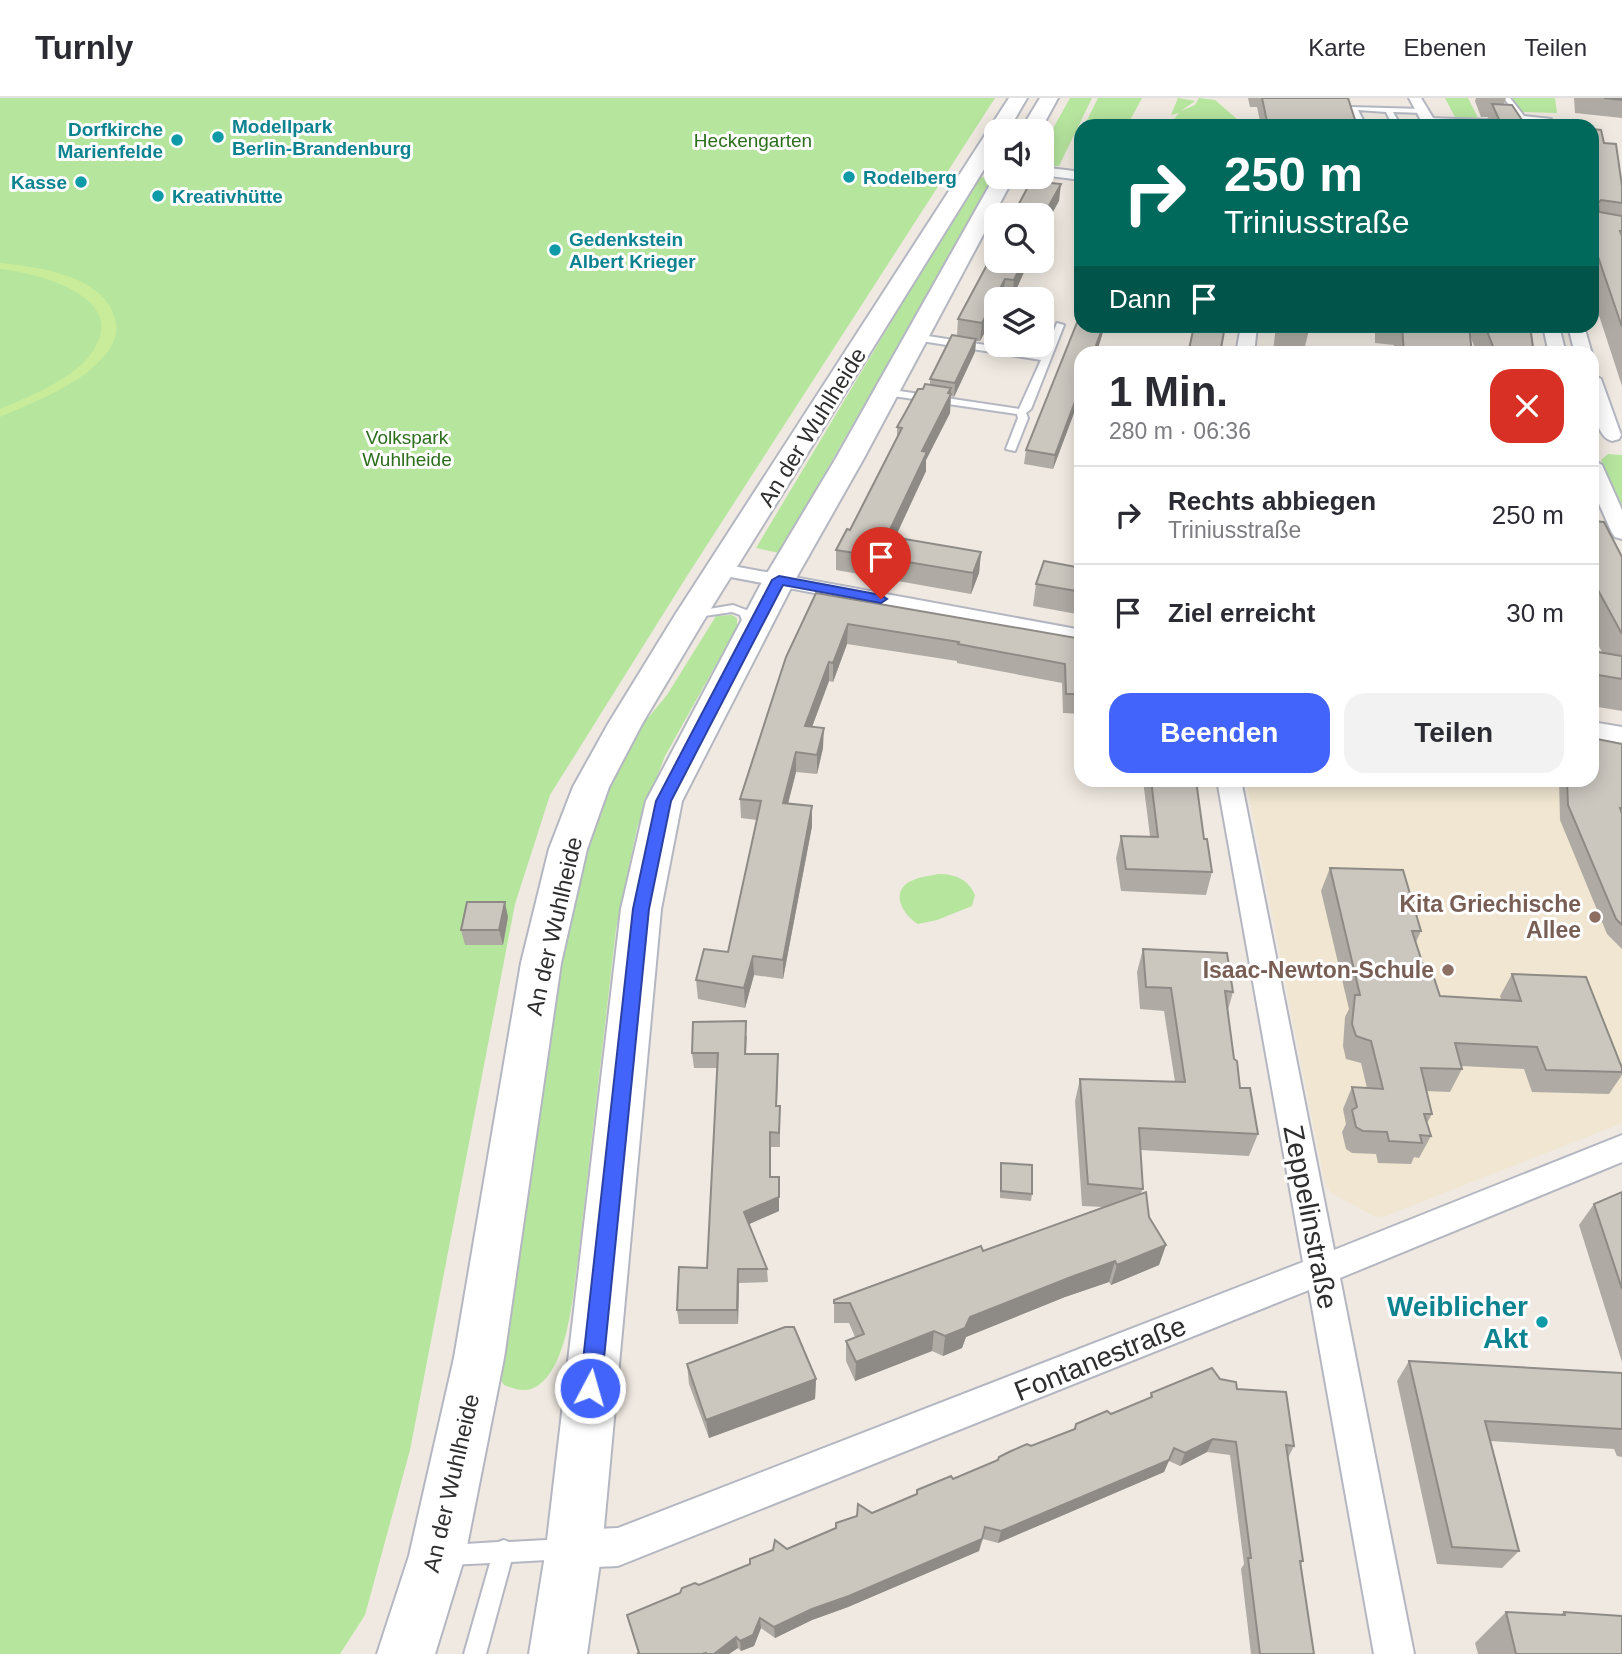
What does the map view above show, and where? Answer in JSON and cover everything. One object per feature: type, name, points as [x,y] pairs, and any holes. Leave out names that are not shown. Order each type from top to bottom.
[{"type":"main road","name":"An der Wuhlheide","points":[[1005,119],[1018,98]]},
{"type":"main road","points":[[1037,119],[1049,98]]},
{"type":"main road","name":"An der Wuhlheide","points":[[406,1654],[437,1556],[479,1358],[541,962],[568,849],[591,787],[625,724],[691,615],[984,169]]},
{"type":"main road","name":"An der Wuhlheide","points":[[558,1654],[574,1549],[641,909],[664,801],[751,631],[997,189]]},
{"type":"street","points":[[1414,98],[1427,119]]},
{"type":"street","points":[[1054,173],[1074,175]]},
{"type":"street","points":[[1599,403],[1609,437]]},
{"type":"street","points":[[1599,481],[1622,533]]},
{"type":"street","points":[[722,570],[1074,635]]},
{"type":"street","points":[[1599,731],[1622,735]]},
{"type":"street","name":"Zeppelinstraße","points":[[1230,787],[1394,1654]]},
{"type":"street","name":"Fontanestraße","points":[[574,1549],[618,1546],[635,1541],[1322,1270],[1622,1148]]},
{"type":"lane","points":[[1507,98],[1521,118],[1546,119]]},
{"type":"lane","points":[[1358,119],[1353,108],[1388,110],[1427,119]]},
{"type":"lane","points":[[1388,110],[1393,119]]},
{"type":"lane","points":[[1011,449],[1023,418],[1021,412],[1026,409],[1060,325]]},
{"type":"lane","points":[[915,337],[1045,358]]},
{"type":"lane","name":"An der Wuhlheide","points":[[886,392],[1021,412]]},
{"type":"lane","points":[[691,615],[733,608],[745,613],[751,631]]},
{"type":"lane","points":[[437,1556],[504,1550],[574,1549]]},
{"type":"lane","points":[[475,1654],[504,1550]]},
{"type":"shaded area","name":"Isaac-Newton-Schule","points":[[1622,745],[1622,1123],[1383,1217],[1374,1216],[1331,1193],[1325,1184],[1247,787],[1599,787],[1599,772]]},
{"type":"green space","name":"Volkspark Wuhlheide","points":[[0,98],[995,98],[687,576],[550,795],[515,904],[410,1450],[365,1615],[340,1654],[0,1654]]},
{"type":"green space","points":[[1070,98],[1092,98],[1082,119],[1074,119],[1074,135],[1059,166],[1054,166],[1054,127]]},
{"type":"green space","points":[[1098,98],[1142,98],[1131,119],[1088,119]]},
{"type":"green space","points":[[1178,98],[1195,101],[1181,111],[1195,105],[1199,98],[1215,100],[1237,119],[1174,119],[1179,113],[1171,115]]},
{"type":"green space","points":[[1445,98],[1468,98],[1478,119],[1456,119]]},
{"type":"green space","points":[[1511,98],[1555,98],[1557,113],[1520,112]]},
{"type":"green space","points":[[978,177],[984,177],[984,189],[988,189],[779,553],[756,548]]},
{"type":"green space","points":[[0,263],[52,271],[87,285],[101,295],[111,308],[116,328],[109,350],[85,374],[57,391],[0,417],[0,409],[49,387],[82,364],[91,354],[101,334],[100,318],[91,304],[76,292],[37,276],[0,269]]},
{"type":"green space","points":[[1608,454],[1622,455],[1622,511],[1601,460]]},
{"type":"green space","points":[[732,615],[737,618],[737,627],[665,756],[637,828],[616,929],[578,1259],[571,1312],[561,1351],[543,1381],[531,1389],[514,1388],[504,1385],[499,1377],[536,1081],[581,846],[629,741],[667,695],[716,616]]},
{"type":"green space","points":[[938,874],[955,876],[965,881],[975,895],[972,906],[937,920],[918,924],[903,909],[901,891],[911,881]]},
{"type":"building","points":[[1262,98],[1348,98],[1355,119],[1266,119]]},
{"type":"building","points":[[1492,104],[1512,105],[1521,119],[1499,119]]},
{"type":"building","points":[[1599,130],[1604,143],[1616,144],[1622,186],[1622,203],[1599,202]]},
{"type":"building","points":[[1054,183],[1061,184],[1050,203],[1019,203],[1027,189],[1054,189]]},
{"type":"building","points":[[1599,212],[1622,216],[1622,327],[1599,260]]},
{"type":"building","points":[[984,270],[984,273],[1017,273],[1014,280],[1005,279],[1001,287],[984,287],[982,323],[958,319]]},
{"type":"building","points":[[1074,330],[1074,333],[1100,333],[1096,346],[1074,346],[1074,404],[1055,455],[1026,450]]},
{"type":"building","points":[[1192,333],[1224,333],[1221,346],[1190,346]]},
{"type":"building","points":[[1402,333],[1470,333],[1471,346],[1403,346]]},
{"type":"building","points":[[1488,333],[1531,333],[1533,346],[1493,346]]},
{"type":"building","points":[[952,335],[976,339],[955,383],[930,379]]},
{"type":"building","points":[[925,384],[951,388],[948,393],[951,394],[922,451],[927,452],[887,536],[981,552],[973,573],[836,550],[847,529],[850,530],[902,428],[897,427],[918,389],[923,389]]},
{"type":"building","points":[[1599,522],[1604,522],[1622,557],[1622,634],[1599,592]]},
{"type":"building","points":[[1044,561],[1074,567],[1074,591],[1036,584]]},
{"type":"building","points":[[816,593],[1074,638],[1074,694],[1066,694],[1065,664],[958,644],[959,642],[848,624],[833,663],[829,662],[805,726],[824,728],[817,755],[796,752],[783,803],[812,806],[783,960],[753,956],[744,988],[696,980],[704,949],[728,952],[761,801],[740,799],[786,657]]},
{"type":"building","points":[[1599,652],[1622,656],[1622,679],[1599,675]]},
{"type":"building","points":[[1599,739],[1622,744],[1622,925],[1616,919],[1568,805],[1567,787],[1599,787]]},
{"type":"building","points":[[1152,787],[1197,787],[1204,839],[1207,839],[1212,872],[1126,869],[1121,836],[1158,837]]},
{"type":"building","points":[[1330,868],[1403,870],[1421,931],[1412,931],[1426,974],[1434,978],[1440,996],[1521,1001],[1512,974],[1586,977],[1622,1072],[1546,1070],[1537,1047],[1455,1043],[1462,1069],[1421,1068],[1432,1114],[1424,1114],[1431,1136],[1420,1135],[1422,1143],[1389,1141],[1387,1132],[1363,1131],[1356,1127],[1352,1110],[1357,1107],[1352,1087],[1383,1089],[1371,1041],[1356,1036],[1352,1024],[1355,995],[1360,995]]},
{"type":"building","points":[[467,902],[505,902],[499,930],[461,930]]},
{"type":"building","points":[[1143,949],[1227,953],[1233,992],[1225,991],[1234,1059],[1237,1061],[1240,1088],[1250,1088],[1258,1134],[1139,1128],[1143,1189],[1088,1184],[1080,1079],[1185,1082],[1171,988],[1146,987]]},
{"type":"building","points":[[746,1021],[745,1054],[778,1054],[776,1106],[780,1106],[779,1133],[770,1132],[770,1177],[779,1177],[779,1197],[744,1212],[767,1269],[738,1269],[737,1310],[677,1310],[679,1267],[707,1268],[718,1053],[692,1053],[693,1022]]},
{"type":"building","points":[[1001,1163],[1032,1165],[1032,1194],[1001,1191]]},
{"type":"building","points":[[1146,1192],[1149,1217],[1166,1245],[1117,1265],[1115,1261],[1071,1277],[970,1317],[965,1328],[945,1336],[934,1331],[856,1362],[846,1341],[864,1334],[850,1303],[834,1303],[834,1300],[981,1246],[983,1251]]},
{"type":"building","points":[[1622,1192],[1622,1289],[1594,1204]]},
{"type":"building","points":[[785,1327],[794,1327],[816,1379],[706,1420],[687,1364]]},
{"type":"building","points":[[1409,1361],[1622,1373],[1622,1429],[1485,1421],[1519,1551],[1452,1547]]},
{"type":"building","points":[[1212,1368],[1220,1379],[1236,1382],[1237,1389],[1286,1392],[1294,1446],[1286,1445],[1314,1654],[1260,1654],[1236,1442],[1213,1439],[1185,1453],[1174,1448],[1169,1460],[1001,1531],[985,1527],[982,1539],[774,1627],[760,1618],[753,1635],[740,1641],[736,1637],[714,1654],[637,1654],[639,1653],[627,1615],[680,1593],[682,1588],[695,1583],[699,1585],[750,1564],[750,1559],[773,1550],[775,1540],[787,1549],[836,1528],[836,1523],[857,1516],[858,1504],[872,1513],[917,1494],[917,1490],[951,1476],[953,1479],[1027,1444],[1031,1446],[1075,1429],[1076,1424],[1107,1411],[1111,1414],[1152,1397],[1151,1393]]},
{"type":"building","points":[[1506,1612],[1622,1616],[1622,1654],[1516,1654]]},
{"type":"place","name":"Modellpark Berlin-Brandenburg","points":[[218,137]]},
{"type":"place","name":"Dorfkirche Marienfelde","points":[[177,140]]},
{"type":"place","name":"Rodelberg","points":[[849,177]]},
{"type":"place","name":"Kasse","points":[[81,182]]},
{"type":"place","name":"Kreativhütte","points":[[158,196]]},
{"type":"place","name":"Gedenkstein Albert Krieger","points":[[555,250]]},
{"type":"place","name":"Kita Griechische Allee","points":[[1595,917]]},
{"type":"place","name":"Isaac-Newton-Schule","points":[[1448,970]]},
{"type":"place","name":"Weiblicher Akt","points":[[1542,1322]]},
{"type":"route","points":[[590,1388],[641,909],[664,801],[779,580],[881,599]]},
{"type":"park label","name":"Heckengarten","points":[[753,140]]}]
